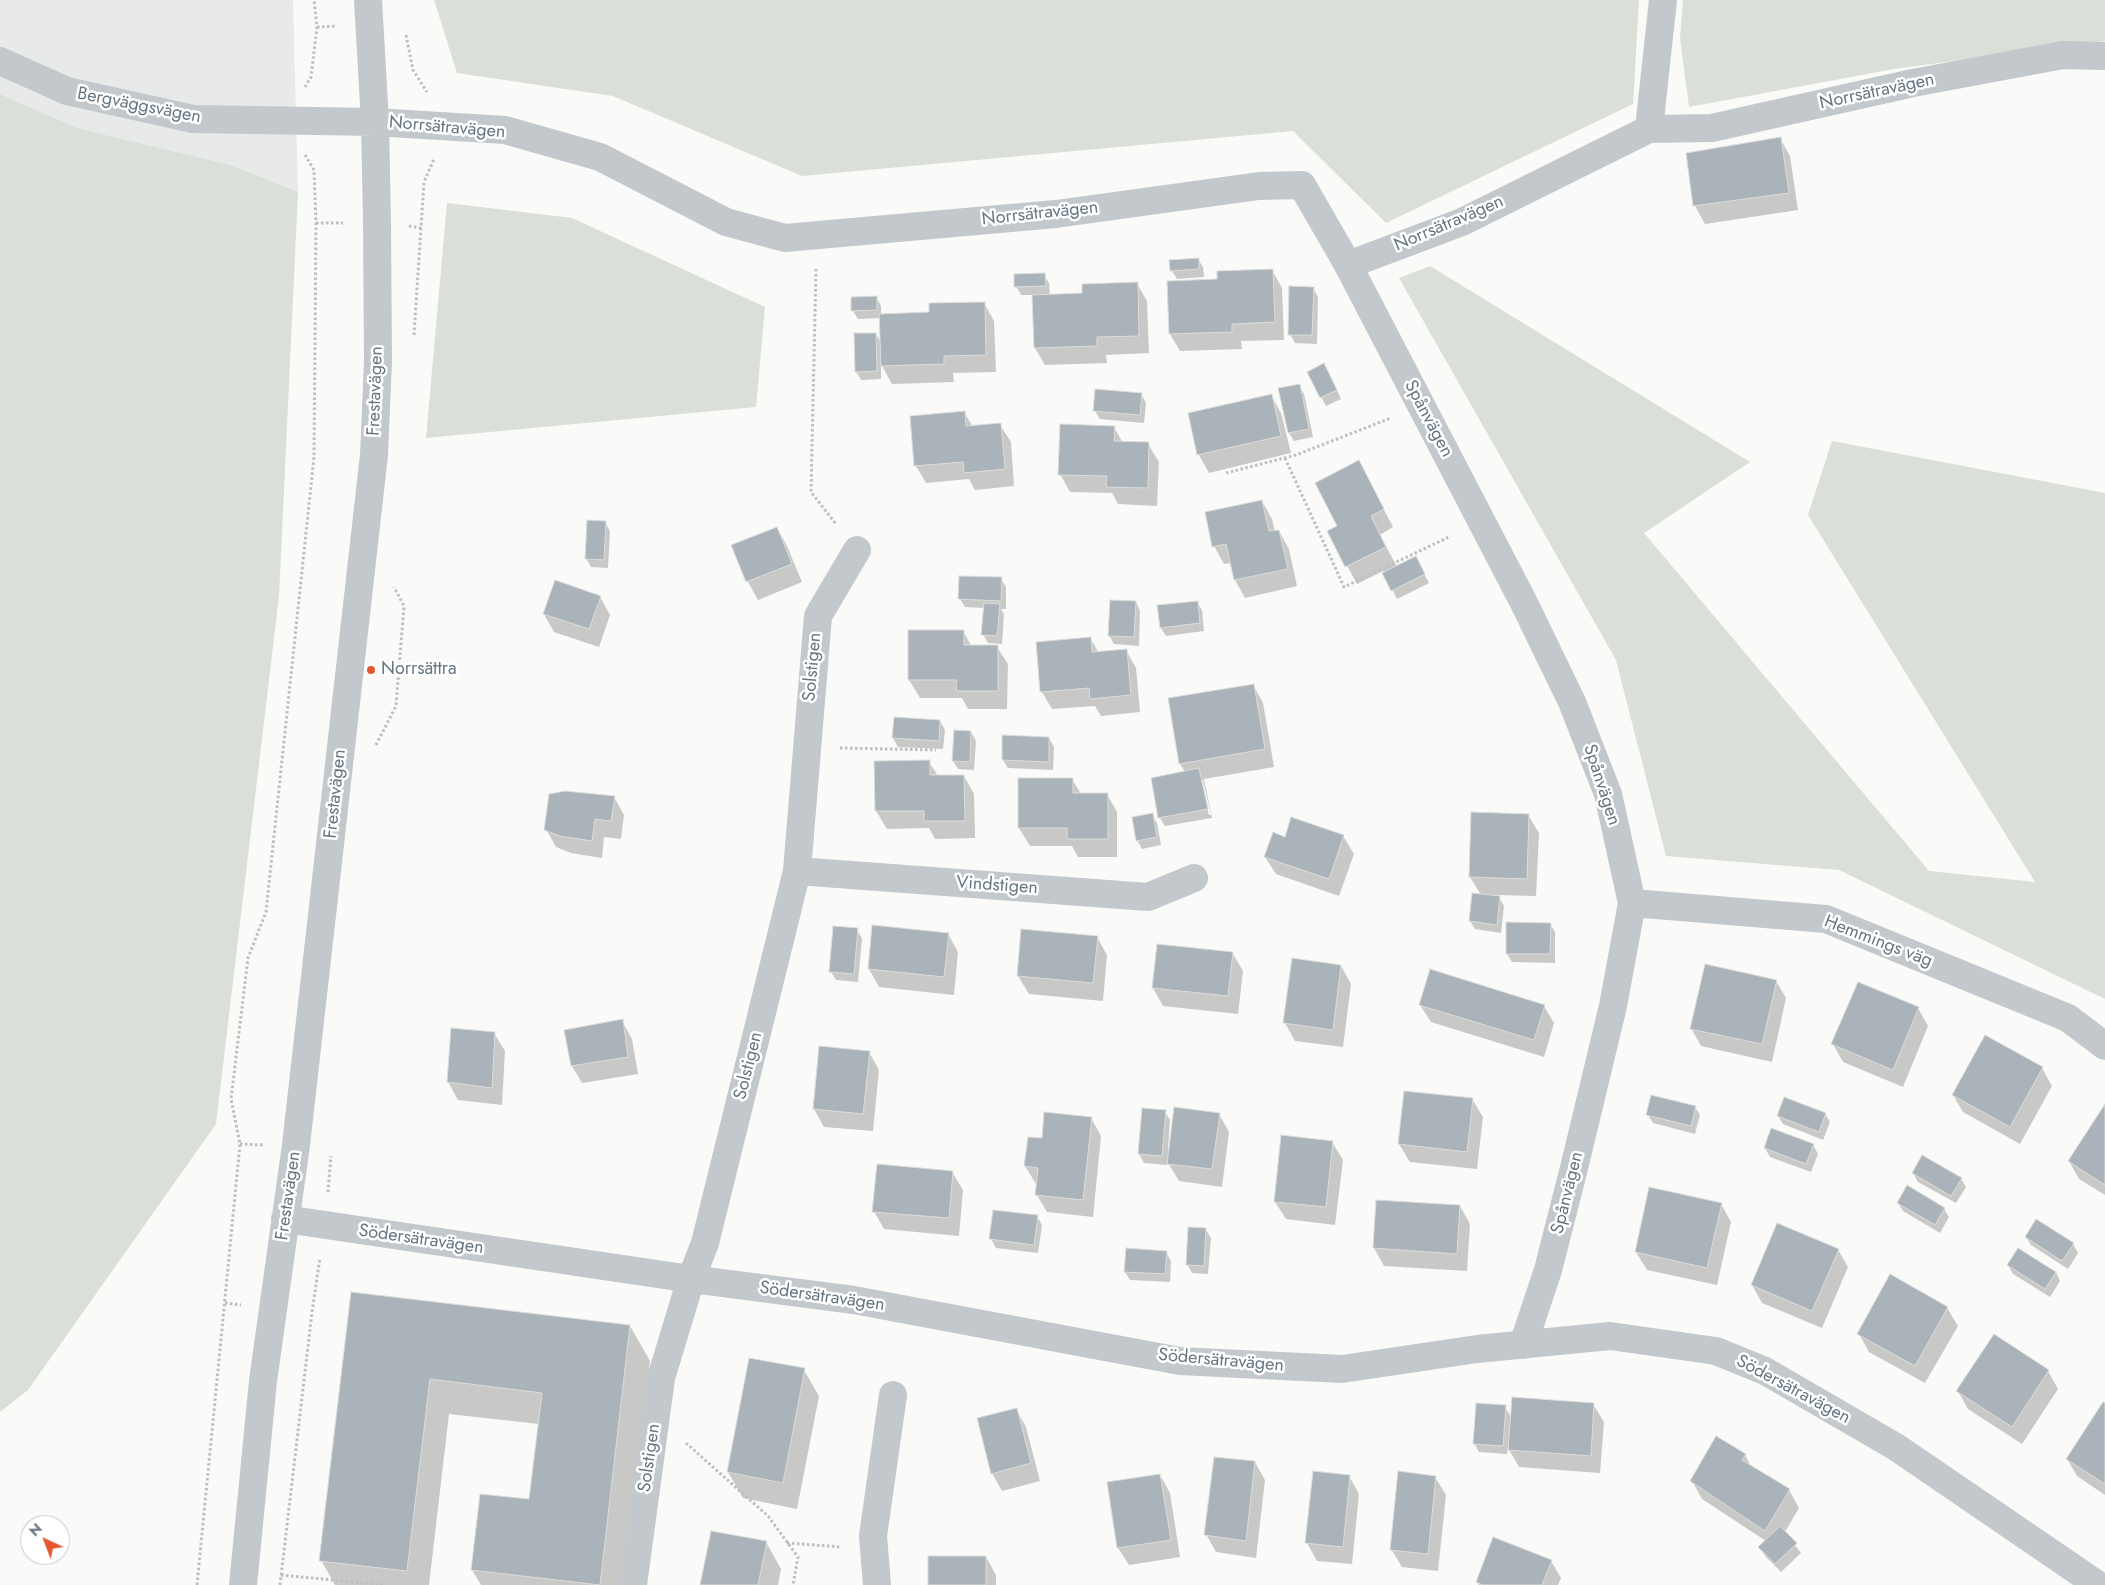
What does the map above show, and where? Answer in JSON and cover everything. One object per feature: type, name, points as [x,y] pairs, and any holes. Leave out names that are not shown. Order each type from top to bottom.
[{"type":"street","name":"Frestavägen","points":[[243,1585],[263,1381],[296,1145],[374,454],[378,361],[375,122],[368,0]]},
{"type":"street","points":[[1649,129],[1663,0]]},
{"type":"street","name":"Norrsätravägen","points":[[375,122],[505,130],[600,157],[726,222],[785,238],[1056,214],[1259,186],[1302,185],[1348,266],[1462,222],[1649,129],[1712,128],[1913,83],[2063,55],[2105,56]]},
{"type":"street","name":"Bergväggsvägen","points":[[0,61],[67,91],[193,119],[375,122]]},
{"type":"street","name":"Spånvägen","points":[[1348,266],[1524,603],[1572,702],[1608,794],[1632,903],[1613,1006],[1574,1168],[1548,1270],[1523,1345]]},
{"type":"street","name":"Solstigen","points":[[633,1585],[660,1378],[691,1279],[705,1243],[797,871],[818,616],[857,550]]},
{"type":"street","name":"Vindstigen","points":[[797,871],[1148,897],[1194,878]]},
{"type":"street","name":"Hemmings väg","points":[[1632,903],[1826,919],[2068,1018],[2105,1046]]},
{"type":"street","name":"Södersätravägen","points":[[285,1219],[691,1279],[854,1300],[1180,1362],[1342,1370],[1523,1345],[1610,1336],[1716,1351],[1765,1371],[1896,1447],[2098,1585]]},
{"type":"street","points":[[877,1585],[873,1536],[893,1395]]},
{"type":"path","points":[[197,1585],[240,1144],[231,1099],[248,958],[266,912],[314,456],[316,223],[314,170],[286,120],[311,76],[318,27],[314,0]]},
{"type":"path","points":[[405,32],[413,70],[448,127]]},
{"type":"path","points":[[817,236],[811,492],[857,550]]},
{"type":"path","points":[[1226,473],[1286,458],[1363,430]]},
{"type":"path","points":[[1286,458],[1344,587],[1445,539]]},
{"type":"path","points":[[807,747],[936,750]]},
{"type":"path","points":[[280,1585],[312,1312],[325,1226]]},
{"type":"path","points":[[656,1416],[768,1516],[798,1558],[793,1585]]},
{"type":"path","points":[[787,1543],[837,1547]]},
{"type":"path","points":[[281,1575],[385,1585]]},
{"type":"shaded area","points":[[0,0],[293,0],[298,192],[231,165],[77,128],[0,94]]},
{"type":"shaded area","points":[[434,0],[1639,0],[1633,104],[1386,223],[1293,131],[802,176],[613,96],[457,73]]},
{"type":"shaded area","points":[[1683,0],[2105,0],[2105,41],[1894,69],[1689,107],[1680,38]]},
{"type":"shaded area","points":[[0,94],[77,128],[231,165],[298,192],[279,596],[216,1124],[28,1390],[0,1412]]},
{"type":"shaded area","points":[[447,203],[572,218],[765,307],[756,407],[426,438]]},
{"type":"shaded area","points":[[1430,266],[1750,462],[1644,533],[1929,871],[2035,882],[1808,515],[1832,441],[2105,493],[2105,999],[1839,870],[1666,856],[1616,660],[1399,278]]},
{"type":"building","points":[[1781,137],[1789,193],[1693,206],[1686,153]]},
{"type":"building","points":[[1199,258],[1199,269],[1170,271],[1169,260]]},
{"type":"building","points":[[1273,269],[1275,322],[1232,324],[1232,332],[1169,334],[1167,281],[1217,279],[1217,271]]},
{"type":"building","points":[[1045,273],[1046,286],[1014,287],[1014,274]]},
{"type":"building","points":[[1138,282],[1139,336],[1097,337],[1097,346],[1034,348],[1032,295],[1082,293],[1082,284]]},
{"type":"building","points":[[1289,286],[1314,287],[1312,335],[1288,335]]},
{"type":"building","points":[[877,296],[877,310],[851,311],[851,297]]},
{"type":"building","points":[[985,302],[986,355],[944,356],[944,364],[881,366],[879,314],[929,312],[929,303]]},
{"type":"building","points":[[854,333],[876,333],[877,371],[855,372]]},
{"type":"building","points":[[1324,363],[1337,390],[1320,398],[1307,372]]},
{"type":"building","points":[[1300,384],[1309,429],[1288,433],[1278,388]]},
{"type":"building","points":[[1095,389],[1142,393],[1140,415],[1093,411]]},
{"type":"building","points":[[1272,394],[1281,436],[1197,455],[1188,413]]},
{"type":"building","points":[[965,411],[966,426],[1001,423],[1005,469],[964,473],[963,462],[914,466],[910,416]]},
{"type":"building","points":[[1060,424],[1115,426],[1114,441],[1149,442],[1148,488],[1106,487],[1107,476],[1058,475]]},
{"type":"building","points":[[1359,460],[1384,509],[1371,516],[1386,547],[1345,567],[1327,531],[1337,526],[1315,483]]},
{"type":"building","points":[[1262,500],[1269,531],[1279,530],[1288,569],[1234,580],[1226,544],[1212,547],[1205,512]]},
{"type":"building","points":[[587,520],[606,521],[604,560],[585,559]]},
{"type":"building","points":[[777,527],[792,564],[746,582],[731,545]]},
{"type":"building","points":[[1416,556],[1425,574],[1391,591],[1382,573]]},
{"type":"building","points":[[959,576],[1002,577],[1001,601],[958,599]]},
{"type":"building","points":[[555,580],[601,596],[589,629],[543,614]]},
{"type":"building","points":[[1110,600],[1136,601],[1134,637],[1108,636]]},
{"type":"building","points":[[1198,601],[1200,623],[1160,628],[1157,605]]},
{"type":"building","points":[[984,603],[1000,604],[997,636],[981,635]]},
{"type":"building","points":[[908,630],[964,630],[964,645],[998,645],[998,691],[956,691],[957,680],[908,680]]},
{"type":"building","points":[[1091,637],[1092,652],[1127,649],[1131,695],[1090,699],[1089,688],[1040,692],[1036,642]]},
{"type":"building","points":[[1254,684],[1265,749],[1179,764],[1168,698]]},
{"type":"building","points":[[894,717],[940,720],[939,741],[892,738]]},
{"type":"building","points":[[954,730],[971,731],[970,762],[952,761]]},
{"type":"building","points":[[1002,735],[1049,737],[1049,762],[1002,760]]},
{"type":"building","points":[[930,760],[930,775],[964,775],[965,821],[924,821],[924,811],[875,811],[874,761]]},
{"type":"building","points":[[1199,768],[1208,809],[1158,818],[1151,778]]},
{"type":"building","points":[[1018,778],[1073,778],[1073,793],[1108,793],[1108,839],[1067,839],[1067,828],[1018,828]]},
{"type":"building","points":[[565,791],[615,796],[611,821],[595,819],[592,841],[560,836],[544,830],[549,794]]},
{"type":"building","points":[[1471,812],[1529,814],[1527,879],[1469,877]]},
{"type":"building","points":[[1153,813],[1157,837],[1136,841],[1132,817]]},
{"type":"building","points":[[1291,817],[1344,835],[1329,879],[1264,857],[1273,832],[1285,837]]},
{"type":"building","points":[[1472,893],[1500,896],[1497,925],[1469,921]]},
{"type":"building","points":[[1506,922],[1551,923],[1550,954],[1506,954]]},
{"type":"building","points":[[872,925],[949,933],[944,977],[868,969]]},
{"type":"building","points":[[833,926],[858,928],[854,974],[829,972]]},
{"type":"building","points":[[1021,929],[1098,936],[1093,983],[1017,976]]},
{"type":"building","points":[[1157,944],[1233,952],[1228,996],[1152,988]]},
{"type":"building","points":[[1292,958],[1341,965],[1333,1030],[1283,1023]]},
{"type":"building","points":[[1705,964],[1777,980],[1762,1044],[1690,1029]]},
{"type":"building","points":[[1430,969],[1545,1005],[1534,1040],[1419,1005]]},
{"type":"building","points":[[1858,982],[1919,1007],[1893,1070],[1831,1044]]},
{"type":"building","points":[[623,1019],[628,1057],[571,1066],[564,1030]]},
{"type":"building","points":[[451,1028],[495,1032],[492,1088],[447,1082]]},
{"type":"building","points":[[1985,1035],[2043,1067],[2010,1127],[1952,1095]]},
{"type":"building","points":[[819,1046],[870,1051],[863,1114],[813,1109]]},
{"type":"building","points":[[1404,1091],[1473,1098],[1467,1152],[1398,1144]]},
{"type":"building","points":[[1651,1095],[1696,1106],[1691,1126],[1646,1115]]},
{"type":"building","points":[[1784,1097],[1826,1113],[1819,1132],[1777,1116]]},
{"type":"building","points":[[2105,1104],[2105,1185],[2068,1161]]},
{"type":"building","points":[[1174,1107],[1220,1113],[1212,1169],[1167,1164]]},
{"type":"building","points":[[1142,1108],[1166,1110],[1162,1156],[1138,1154]]},
{"type":"building","points":[[1044,1112],[1092,1117],[1083,1200],[1035,1195],[1038,1168],[1024,1166],[1028,1137],[1042,1138]]},
{"type":"building","points":[[1771,1128],[1814,1144],[1806,1164],[1764,1148]]},
{"type":"building","points":[[1281,1135],[1333,1141],[1326,1207],[1274,1202]]},
{"type":"building","points":[[1922,1155],[1962,1178],[1951,1196],[1912,1173]]},
{"type":"building","points":[[877,1164],[953,1171],[949,1218],[872,1212]]},
{"type":"building","points":[[1907,1185],[1945,1208],[1935,1225],[1897,1203]]},
{"type":"building","points":[[1649,1187],[1722,1203],[1707,1268],[1635,1252]]},
{"type":"building","points":[[1376,1200],[1460,1205],[1457,1254],[1373,1248]]},
{"type":"building","points":[[993,1210],[1038,1215],[1034,1245],[989,1239]]},
{"type":"building","points":[[2036,1219],[2074,1243],[2062,1261],[2025,1237]]},
{"type":"building","points":[[1777,1223],[1839,1249],[1812,1311],[1751,1285]]},
{"type":"building","points":[[1188,1227],[1206,1228],[1204,1266],[1186,1265]]},
{"type":"building","points":[[1126,1248],[1167,1251],[1165,1274],[1124,1272]]},
{"type":"building","points":[[2018,1248],[2056,1272],[2045,1289],[2007,1265]]},
{"type":"building","points":[[1890,1274],[1948,1307],[1915,1366],[1857,1334]]},
{"type":"building","points":[[351,1292],[630,1325],[600,1585],[471,1570],[480,1494],[529,1499],[542,1393],[430,1379],[407,1571],[319,1561]]},
{"type":"building","points":[[1994,1334],[2049,1370],[2012,1427],[1956,1391]]},
{"type":"building","points":[[749,1358],[805,1368],[783,1483],[727,1472]]},
{"type":"building","points":[[1512,1397],[1594,1403],[1591,1456],[1508,1450]]},
{"type":"building","points":[[2103,1402],[2105,1403],[2105,1484],[2066,1459]]},
{"type":"building","points":[[1476,1403],[1506,1405],[1503,1446],[1473,1444]]},
{"type":"building","points":[[1017,1408],[1031,1463],[991,1474],[977,1418]]},
{"type":"building","points":[[1716,1436],[1746,1454],[1742,1460],[1790,1489],[1765,1531],[1690,1481]]},
{"type":"building","points":[[1214,1457],[1255,1461],[1246,1541],[1204,1535]]},
{"type":"building","points":[[1313,1471],[1350,1475],[1343,1547],[1305,1543]]},
{"type":"building","points":[[1398,1471],[1436,1476],[1428,1554],[1390,1550]]},
{"type":"building","points":[[1160,1474],[1171,1540],[1117,1548],[1107,1482]]},
{"type":"building","points":[[1780,1526],[1797,1543],[1775,1564],[1758,1547]]},
{"type":"building","points":[[711,1531],[767,1541],[758,1585],[700,1585]]},
{"type":"building","points":[[1493,1537],[1552,1560],[1542,1585],[1483,1585],[1476,1582]]},
{"type":"building","points":[[928,1556],[986,1556],[986,1585],[928,1585]]},
{"type":"place","name":"Norrsättra","points":[[371,670]]}]
